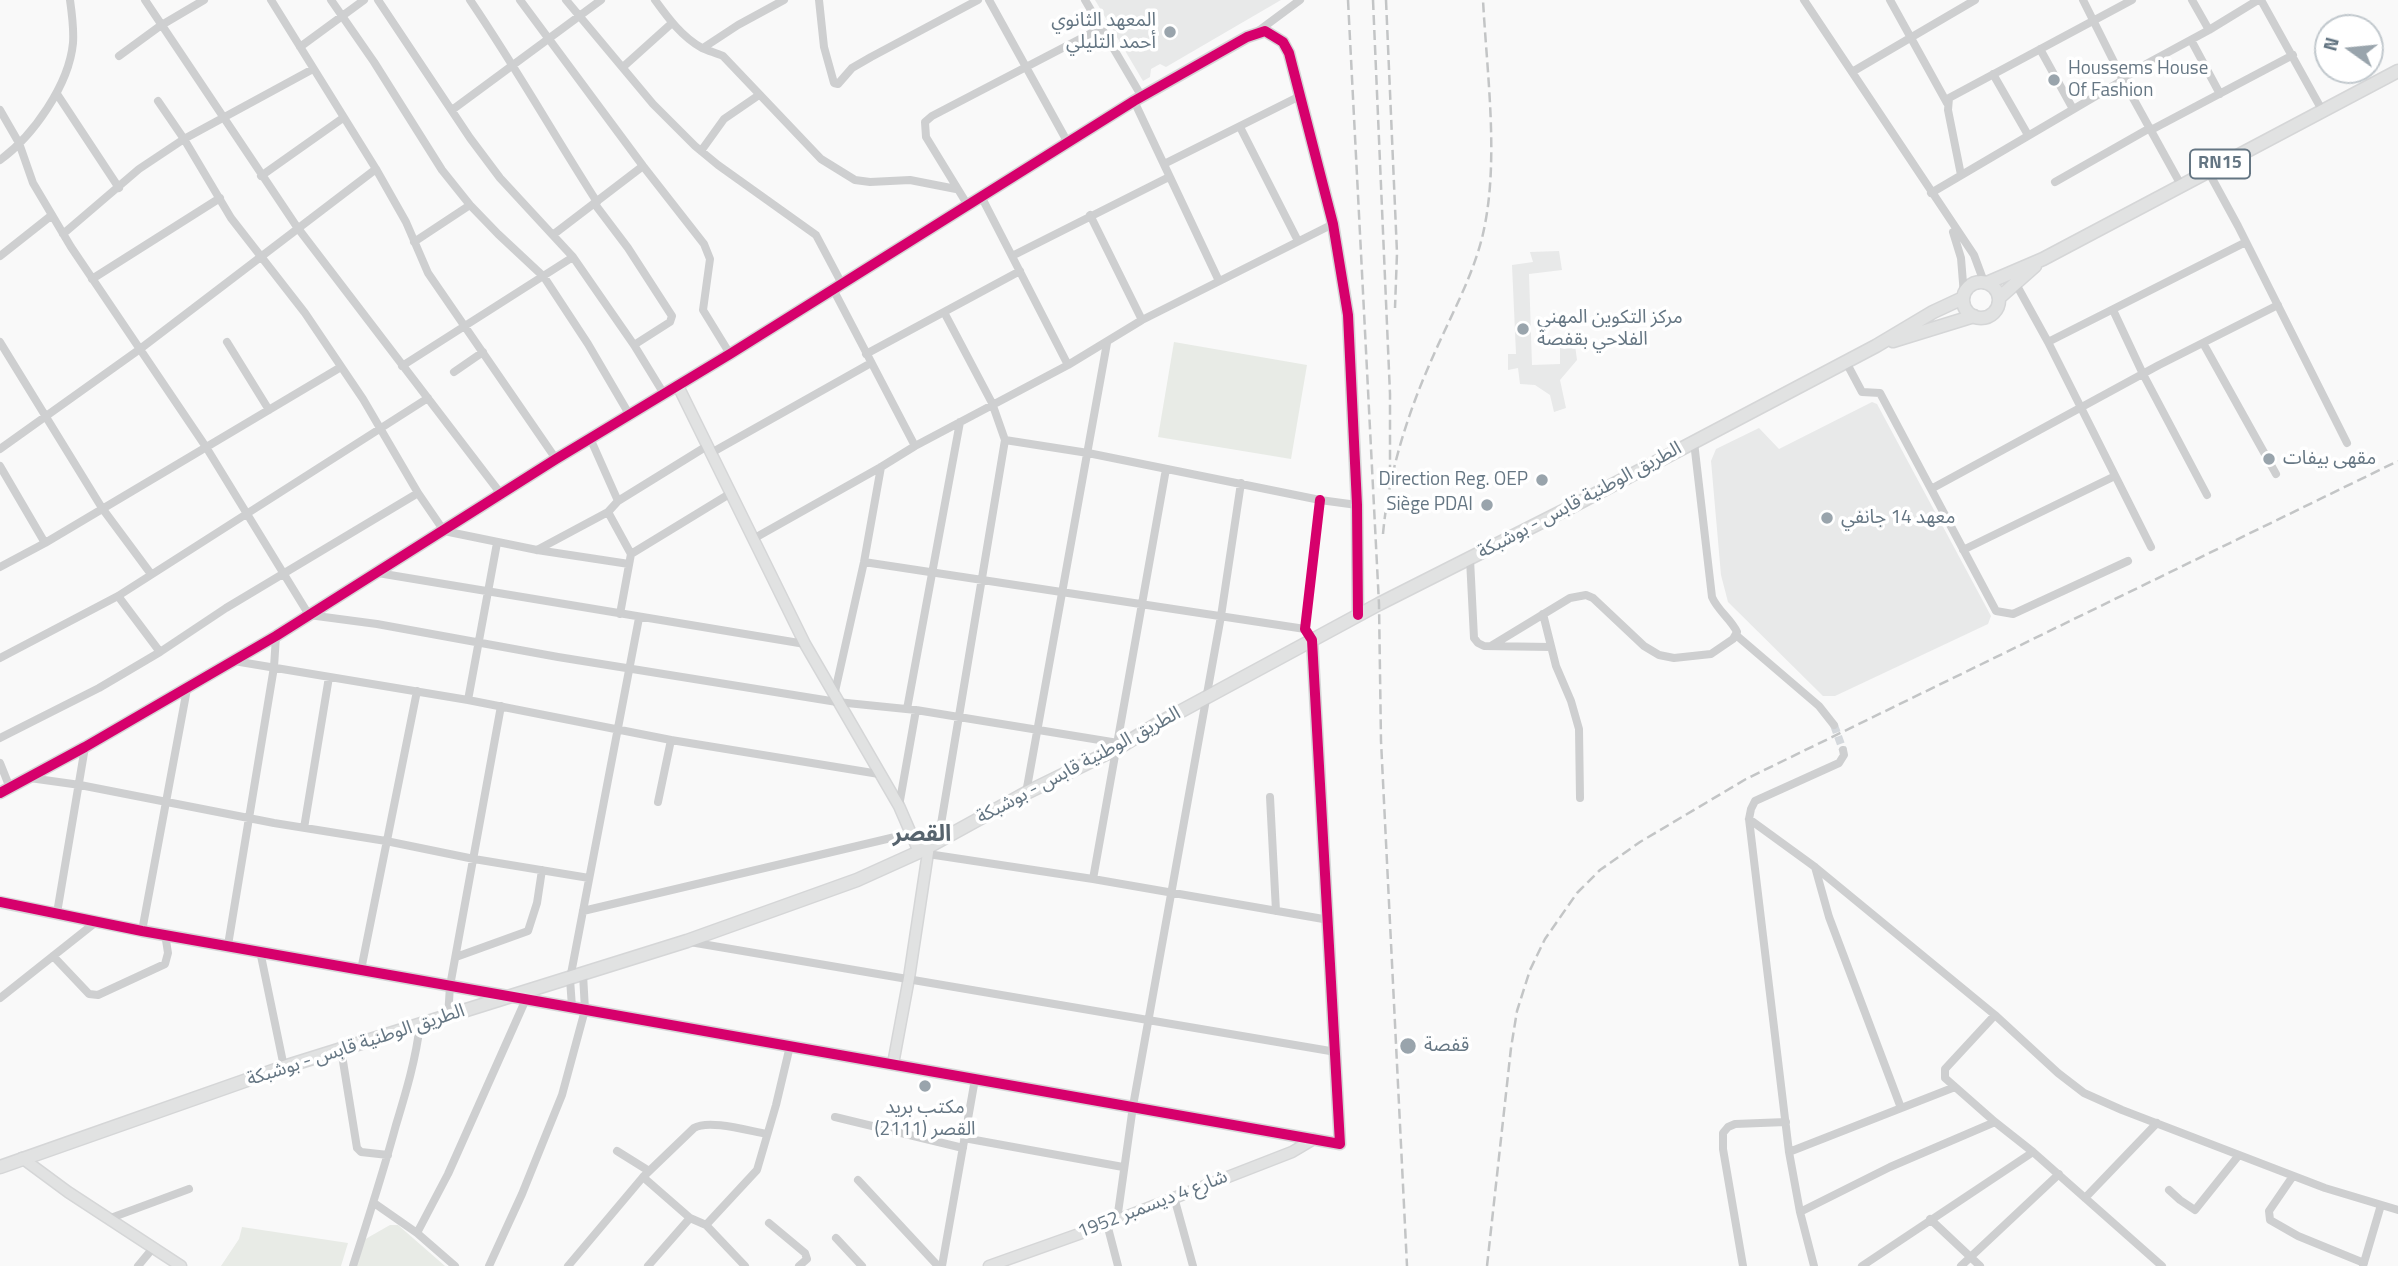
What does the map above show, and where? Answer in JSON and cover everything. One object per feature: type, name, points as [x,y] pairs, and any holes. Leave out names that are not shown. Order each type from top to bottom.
[{"type":"main road","name":"RN15","points":[[1964,296],[1971,285],[1985,283],[2043,259],[2398,71]]},
{"type":"main road","name":"RN15","points":[[1974,316],[1985,317],[1994,312],[1998,298],[2043,259]]},
{"type":"main road","points":[[1985,283],[1997,292],[1998,298]]},
{"type":"main road","points":[[1964,296],[1966,309],[1974,316]]},
{"type":"main road","name":"الطريق الوطنية قابس - بوشبكة","points":[[0,1167],[341,1049],[687,941],[857,880],[929,849],[1026,793],[1207,698],[1308,634],[1359,615],[1470,559],[1846,362],[1964,296]]},
{"type":"main road","name":"الطريق الوطنية قابس - بوشبكة","points":[[1876,346],[1974,316]]},
{"type":"street","points":[[0,160],[19,143],[57,94],[64,79],[73,44],[71,0]]},
{"type":"street","points":[[145,0],[297,227],[501,495]]},
{"type":"street","points":[[119,56],[160,26],[204,0]]},
{"type":"street","points":[[271,0],[376,169],[406,222],[428,273],[556,459]]},
{"type":"street","points":[[331,0],[374,62],[442,170],[470,205],[544,277],[629,414]]},
{"type":"street","points":[[300,47],[364,0]]},
{"type":"street","points":[[379,0],[500,178],[573,257],[634,345],[664,394]]},
{"type":"street","points":[[470,0],[513,64],[596,203],[671,316],[670,323],[634,345]]},
{"type":"street","points":[[520,0],[708,251],[709,267],[703,310],[730,354]]},
{"type":"street","points":[[566,0],[653,104],[701,151],[816,235],[866,354],[915,446]]},
{"type":"street","points":[[452,110],[601,0]]},
{"type":"street","points":[[655,0],[672,23],[703,48],[723,56],[821,159],[855,180],[910,180],[956,190]]},
{"type":"street","points":[[703,48],[784,0]]},
{"type":"street","points":[[818,0],[824,47],[834,83],[838,84],[852,68],[978,0]]},
{"type":"street","points":[[989,0],[1068,143]]},
{"type":"street","points":[[1085,0],[1138,99],[1169,177],[1219,281]]},
{"type":"street","points":[[0,762],[5,790],[187,690],[378,573],[556,459],[838,287],[967,204],[1138,99],[1256,32],[1300,0]]},
{"type":"street","points":[[1804,0],[1974,255],[1985,283]]},
{"type":"street","points":[[1890,0],[1947,103],[1961,175]]},
{"type":"street","points":[[1852,72],[1975,0]]},
{"type":"street","points":[[2083,0],[2123,80],[2181,185]]},
{"type":"street","points":[[1947,103],[1954,94],[2132,0]]},
{"type":"street","points":[[2192,0],[2209,30]]},
{"type":"street","points":[[1931,193],[2123,80],[2137,69],[2260,0],[2322,110]]},
{"type":"street","points":[[622,67],[672,23]]},
{"type":"street","points":[[967,204],[926,137],[925,122],[1101,28]]},
{"type":"street","points":[[1256,32],[1271,33],[1283,42],[1289,52],[1333,224],[1348,314],[1359,615]]},
{"type":"street","points":[[2191,40],[2220,94]]},
{"type":"street","points":[[2040,49],[2073,109]]},
{"type":"street","points":[[2055,181],[2293,55]]},
{"type":"street","points":[[63,234],[139,169],[184,139],[313,69]]},
{"type":"street","points":[[1993,74],[2028,135]]},
{"type":"street","points":[[57,94],[119,188]]},
{"type":"street","points":[[701,151],[724,119],[759,96]]},
{"type":"street","points":[[1164,164],[1300,96]]},
{"type":"street","points":[[158,102],[184,139],[231,218],[263,256],[341,367],[444,531],[537,550],[629,564]]},
{"type":"street","points":[[0,110],[19,143],[33,183],[63,234],[206,447],[309,614],[630,669],[957,716],[1118,745]]},
{"type":"street","points":[[261,176],[343,118]]},
{"type":"street","points":[[1240,127],[1297,241]]},
{"type":"street","points":[[554,234],[643,166]]},
{"type":"street","points":[[0,449],[140,349],[376,169]]},
{"type":"street","points":[[2208,171],[2347,443]]},
{"type":"street","points":[[1012,256],[1169,177]]},
{"type":"street","points":[[981,196],[1068,365]]},
{"type":"street","points":[[92,279],[220,198]]},
{"type":"street","points":[[414,242],[470,205]]},
{"type":"street","points":[[0,256],[52,215]]},
{"type":"street","points":[[1090,215],[1142,320]]},
{"type":"street","points":[[1950,222],[1961,258],[1964,296]]},
{"type":"street","points":[[753,539],[992,403],[1068,365],[1142,320],[1333,224]]},
{"type":"street","points":[[2049,342],[2246,242]]},
{"type":"street","points":[[402,366],[573,257]]},
{"type":"street","points":[[866,354],[945,314],[1020,271]]},
{"type":"street","points":[[2016,284],[2049,342],[2151,547]]},
{"type":"street","points":[[1931,489],[2143,374],[2278,305]]},
{"type":"street","points":[[2113,310],[2143,374],[2207,495]]},
{"type":"street","points":[[893,1064],[929,849],[957,716],[1005,440],[992,403],[945,314]]},
{"type":"street","points":[[0,342],[102,509],[151,574]]},
{"type":"street","points":[[228,342],[269,410]]},
{"type":"street","points":[[1026,793],[1107,343]]},
{"type":"street","points":[[2203,343],[2276,474]]},
{"type":"street","points":[[454,372],[483,352]]},
{"type":"street","points":[[1846,362],[1862,392],[1880,393],[1996,611],[2013,614],[2128,561]]},
{"type":"street","points":[[537,550],[608,512],[618,501],[709,449],[871,363]]},
{"type":"street","points":[[0,567],[341,367]]},
{"type":"street","points":[[678,386],[805,644],[912,833],[929,849],[1329,920]]},
{"type":"street","points":[[0,658],[118,596],[428,398]]},
{"type":"street","points":[[899,806],[932,573],[960,422]]},
{"type":"street","points":[[590,438],[618,501]]},
{"type":"street","points":[[1005,440],[1088,453],[1320,500],[1357,505]]},
{"type":"street","points":[[1694,442],[1716,606],[1734,626],[1736,635],[1819,706],[1834,725]]},
{"type":"street","points":[[0,466],[45,543]]},
{"type":"street","points":[[836,699],[881,467]]},
{"type":"street","points":[[1093,878],[1166,469]]},
{"type":"street","points":[[1963,550],[2115,476]]},
{"type":"street","points":[[1118,1266],[1112,1222],[1207,698],[1241,483]]},
{"type":"street","points":[[0,738],[80,699],[418,493]]},
{"type":"street","points":[[620,614],[632,554],[731,493]]},
{"type":"street","points":[[0,902],[142,931],[1340,1144],[1329,920],[1308,634],[1320,500]]},
{"type":"street","points":[[608,512],[632,554]]},
{"type":"street","points":[[468,700],[497,542]]},
{"type":"street","points":[[1470,559],[1474,638],[1478,643],[1490,646],[1551,647]]},
{"type":"street","points":[[864,562],[1221,616],[1308,634]]},
{"type":"street","points":[[378,573],[805,644]]},
{"type":"street","points":[[1490,646],[1570,598],[1586,595],[1644,646],[1659,655],[1674,659],[1711,654],[1736,635]]},
{"type":"street","points":[[118,596],[160,652]]},
{"type":"street","points":[[1543,614],[1551,647],[1579,729],[1580,798]]},
{"type":"street","points":[[572,1007],[570,979],[639,618]]},
{"type":"street","points":[[228,945],[274,667],[276,636]]},
{"type":"street","points":[[234,662],[417,691],[671,740],[878,774]]},
{"type":"street","points":[[304,828],[330,677]]},
{"type":"street","points":[[142,931],[187,690]]},
{"type":"street","points":[[361,970],[417,691]]},
{"type":"street","points":[[447,1018],[450,986],[501,706]]},
{"type":"street","points":[[658,802],[671,740]]},
{"type":"street","points":[[57,913],[85,747]]},
{"type":"street","points":[[1814,1266],[1800,1212],[1789,1152],[1749,818],[1755,801],[1839,763],[1844,755],[1843,750]]},
{"type":"street","points":[[30,778],[589,878]]},
{"type":"street","points":[[1270,797],[1276,911]]},
{"type":"street","points":[[1749,818],[1815,866],[1995,1015],[2084,1093],[2293,1176],[2398,1210]]},
{"type":"street","points":[[583,911],[912,833]]},
{"type":"street","points":[[1815,866],[1829,917],[1901,1108]]},
{"type":"street","points":[[456,957],[528,932],[537,903],[542,870]]},
{"type":"street","points":[[0,998],[96,922]]},
{"type":"street","points":[[53,956],[89,994],[98,995],[165,964],[168,959],[165,934]]},
{"type":"street","points":[[687,941],[1336,1052]]},
{"type":"street","points":[[260,951],[284,1068]]},
{"type":"street","points":[[489,1266],[562,1095],[585,1010],[583,974]]},
{"type":"street","points":[[417,1233],[448,1174],[526,999]]},
{"type":"street","points":[[1995,1015],[1944,1070],[1945,1078],[2162,1266]]},
{"type":"street","points":[[353,1266],[417,1053],[420,1024]]},
{"type":"street","points":[[706,1225],[757,1170],[790,1046]]},
{"type":"street","points":[[341,1049],[357,1149],[361,1152],[388,1155]]},
{"type":"street","points":[[940,1266],[975,1079]]},
{"type":"street","points":[[1789,1152],[1955,1087]]},
{"type":"street","points":[[835,1117],[963,1143],[1123,1167]]},
{"type":"street","points":[[1743,1266],[1723,1149],[1723,1133],[1731,1125],[1786,1122]]},
{"type":"street","points":[[1800,1212],[1889,1167],[1995,1122]]},
{"type":"street","points":[[582,1266],[571,1263],[646,1174],[699,1125],[711,1124],[767,1134]]},
{"type":"street","points":[[2085,1198],[2157,1124]]},
{"type":"street","name":"شارع 4 ديسمبر 1952","points":[[989,1266],[1006,1263],[1292,1152],[1314,1139]]},
{"type":"street","points":[[617,1151],[646,1174],[690,1218],[706,1225],[745,1266]]},
{"type":"street","points":[[1863,1266],[2033,1152]]},
{"type":"street","points":[[2169,1190],[2195,1210],[2239,1155]]},
{"type":"street","points":[[22,1158],[108,1219],[181,1266]]},
{"type":"street","points":[[1961,1266],[2059,1174]]},
{"type":"street","points":[[2293,1176],[2269,1211],[2270,1220],[2298,1236],[2364,1265],[2381,1205]]},
{"type":"street","points":[[858,1180],[940,1266]]},
{"type":"street","points":[[108,1219],[189,1189]]},
{"type":"street","points":[[1174,1197],[1194,1266]]},
{"type":"street","points":[[374,1203],[417,1233],[455,1266]]},
{"type":"street","points":[[369,1217],[391,1213]]},
{"type":"street","points":[[648,1266],[690,1218]]},
{"type":"street","points":[[1930,1219],[1980,1266]]},
{"type":"street","points":[[769,1223],[805,1253],[807,1259],[800,1266]]},
{"type":"street","points":[[836,1238],[862,1266]]},
{"type":"street","points":[[138,1266],[153,1248]]},
{"type":"shaded area","name":"المعهد الثانوي أحمد التليلي","points":[[1095,0],[1281,0],[1166,67],[1160,64],[1151,69],[1150,77],[1143,81]]},
{"type":"shaded area","name":"مركز التكوين المهني الفلاحي بقفصة","points":[[1559,251],[1562,270],[1529,274],[1532,365],[1560,364],[1560,338],[1574,338],[1577,360],[1560,380],[1566,408],[1554,412],[1550,395],[1535,385],[1520,384],[1518,368],[1508,370],[1508,354],[1516,354],[1512,265],[1533,262],[1530,252]]},
{"type":"shaded area","points":[[1174,342],[1307,365],[1291,459],[1158,437]]},
{"type":"shaded area","name":"معهد 14 جانفي","points":[[1872,402],[1877,404],[1991,616],[1988,624],[1835,696],[1823,696],[1728,602],[1721,575],[1711,461],[1716,449],[1759,428],[1779,449]]},
{"type":"shaded area","points":[[390,1225],[398,1225],[445,1266],[354,1266],[362,1241]]},
{"type":"shaded area","points":[[242,1227],[348,1243],[341,1266],[221,1266],[239,1239]]},
{"type":"tunnel","points":[[1834,725],[1843,750]]},
{"type":"railway","points":[[1348,0],[1379,604],[1381,741],[1407,1266]]},
{"type":"railway","points":[[1373,0],[1390,394],[1390,467]]},
{"type":"railway","points":[[1386,0],[1397,253],[1395,308]]},
{"type":"railway","points":[[1383,534],[1389,490],[1407,424],[1422,382],[1472,270],[1482,238],[1491,151],[1483,0]]},
{"type":"railway","points":[[1487,1266],[1517,1011],[1530,970],[1545,939],[1577,893],[1600,870],[1640,842],[1746,779],[2398,461]]},
{"type":"cycle path","points":[[0,793],[276,636],[1134,101],[1247,37],[1265,31],[1283,42],[1289,53],[1333,224],[1348,315],[1357,505],[1358,615]]},
{"type":"cycle path","points":[[0,902],[142,931],[1340,1144],[1312,640],[1305,629],[1320,500]]},
{"type":"place","name":"المعهد الثانوي أحمد التليلي","points":[[1170,32]]},
{"type":"place","name":"Houssems House Of Fashion","points":[[2054,80]]},
{"type":"place","name":"مركز التكوين المهني الفلاحي بقفصة","points":[[1523,329]]},
{"type":"place","name":"مقهى بيفات","points":[[2269,459]]},
{"type":"place","name":"Direction Reg. OEP","points":[[1542,480]]},
{"type":"place","name":"Siège PDAI","points":[[1487,505]]},
{"type":"place","name":"معهد 14 جانفي","points":[[1827,518]]},
{"type":"place","name":"قفصة","points":[[1408,1046]]},
{"type":"place","name":"مكتب بريد القصر (2111)","points":[[925,1086]]},
{"type":"district","name":"القصر","points":[[922,835]]}]
